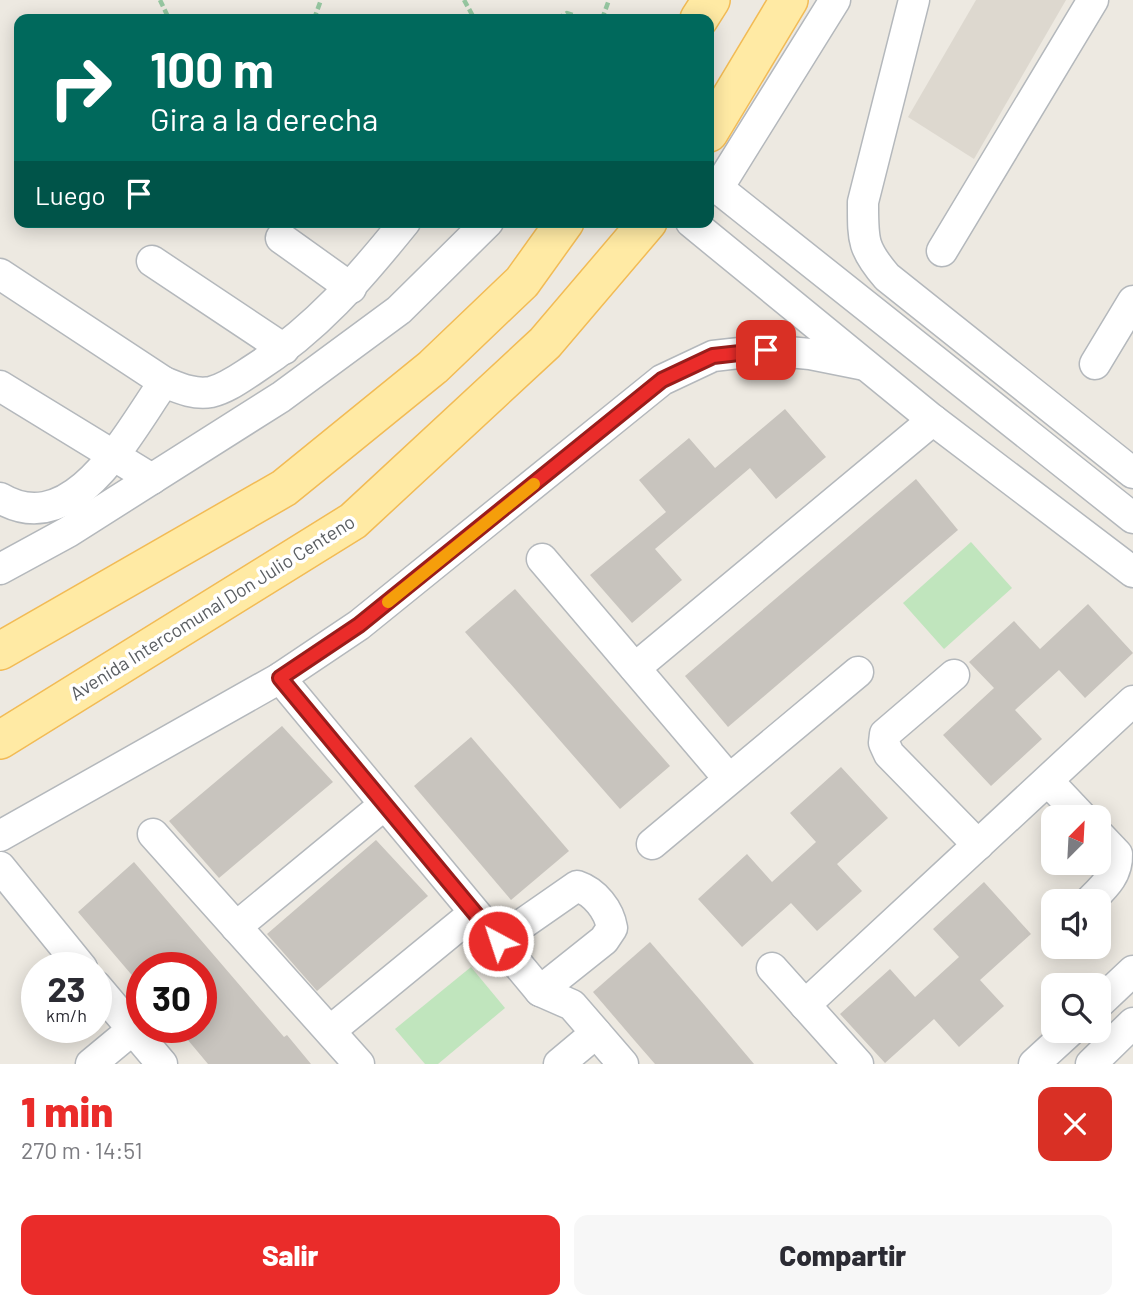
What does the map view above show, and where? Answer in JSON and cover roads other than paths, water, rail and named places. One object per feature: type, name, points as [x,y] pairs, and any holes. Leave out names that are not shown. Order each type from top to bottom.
[{"type":"main road","points":[[714,124],[789,0]]},
{"type":"main road","points":[[0,651],[284,488],[433,367],[522,282],[561,228]]},
{"type":"main road","name":"Avenida Intercomunal Don Julio Centeno","points":[[0,740],[353,521],[545,343],[643,228]]},
{"type":"street","points":[[714,184],[835,0]]},
{"type":"street","points":[[914,0],[863,202],[863,232],[869,256],[887,277],[1133,473]]},
{"type":"street","points":[[942,251],[1093,0]]},
{"type":"street","points":[[714,189],[1133,518]]},
{"type":"street","points":[[0,274],[164,382],[190,392],[209,392],[230,385],[284,349],[351,288],[400,228]]},
{"type":"street","points":[[0,569],[68,532],[281,397],[399,310],[482,228]]},
{"type":"street","points":[[698,228],[933,420],[1133,572]]},
{"type":"street","points":[[281,238],[351,288]]},
{"type":"street","points":[[152,261],[284,349]]},
{"type":"street","points":[[1095,364],[1133,301]]},
{"type":"street","points":[[0,836],[280,678],[359,625],[662,380],[713,356],[766,350],[864,365]]},
{"type":"street","points":[[0,498],[14,507],[36,509],[68,500],[91,482],[164,382]]},
{"type":"street","points":[[0,386],[152,479]]},
{"type":"street","points":[[635,668],[933,420]]},
{"type":"street","points":[[541,559],[729,779]]},
{"type":"street","points":[[652,844],[858,672]]},
{"type":"street","points":[[954,675],[885,734],[884,743],[889,754],[978,845]]},
{"type":"street","points":[[280,678],[540,991],[572,1006],[623,1064]]},
{"type":"street","points":[[806,1005],[1133,701]]},
{"type":"street","points":[[1048,781],[1071,805]]},
{"type":"street","points":[[236,927],[384,805]]},
{"type":"street","points":[[153,834],[359,1064]]},
{"type":"street","points":[[1102,889],[1110,881],[1117,866],[1117,854],[1111,848]]},
{"type":"street","points":[[0,867],[69,952]]},
{"type":"street","points":[[498,941],[577,886],[588,890],[610,915],[612,928],[604,940],[540,991]]},
{"type":"street","points":[[330,1031],[474,913]]},
{"type":"street","points":[[772,968],[858,1064]]},
{"type":"street","points":[[1111,992],[1133,971]]},
{"type":"street","points":[[112,1006],[126,1023]]},
{"type":"street","points":[[1091,1064],[1133,1023]]},
{"type":"street","points":[[559,1064],[596,1033]]},
{"type":"street","points":[[91,1064],[126,1035]]},
{"type":"street","points":[[143,1043],[162,1064]]},
{"type":"street","points":[[1034,1064],[1057,1043]]}]
